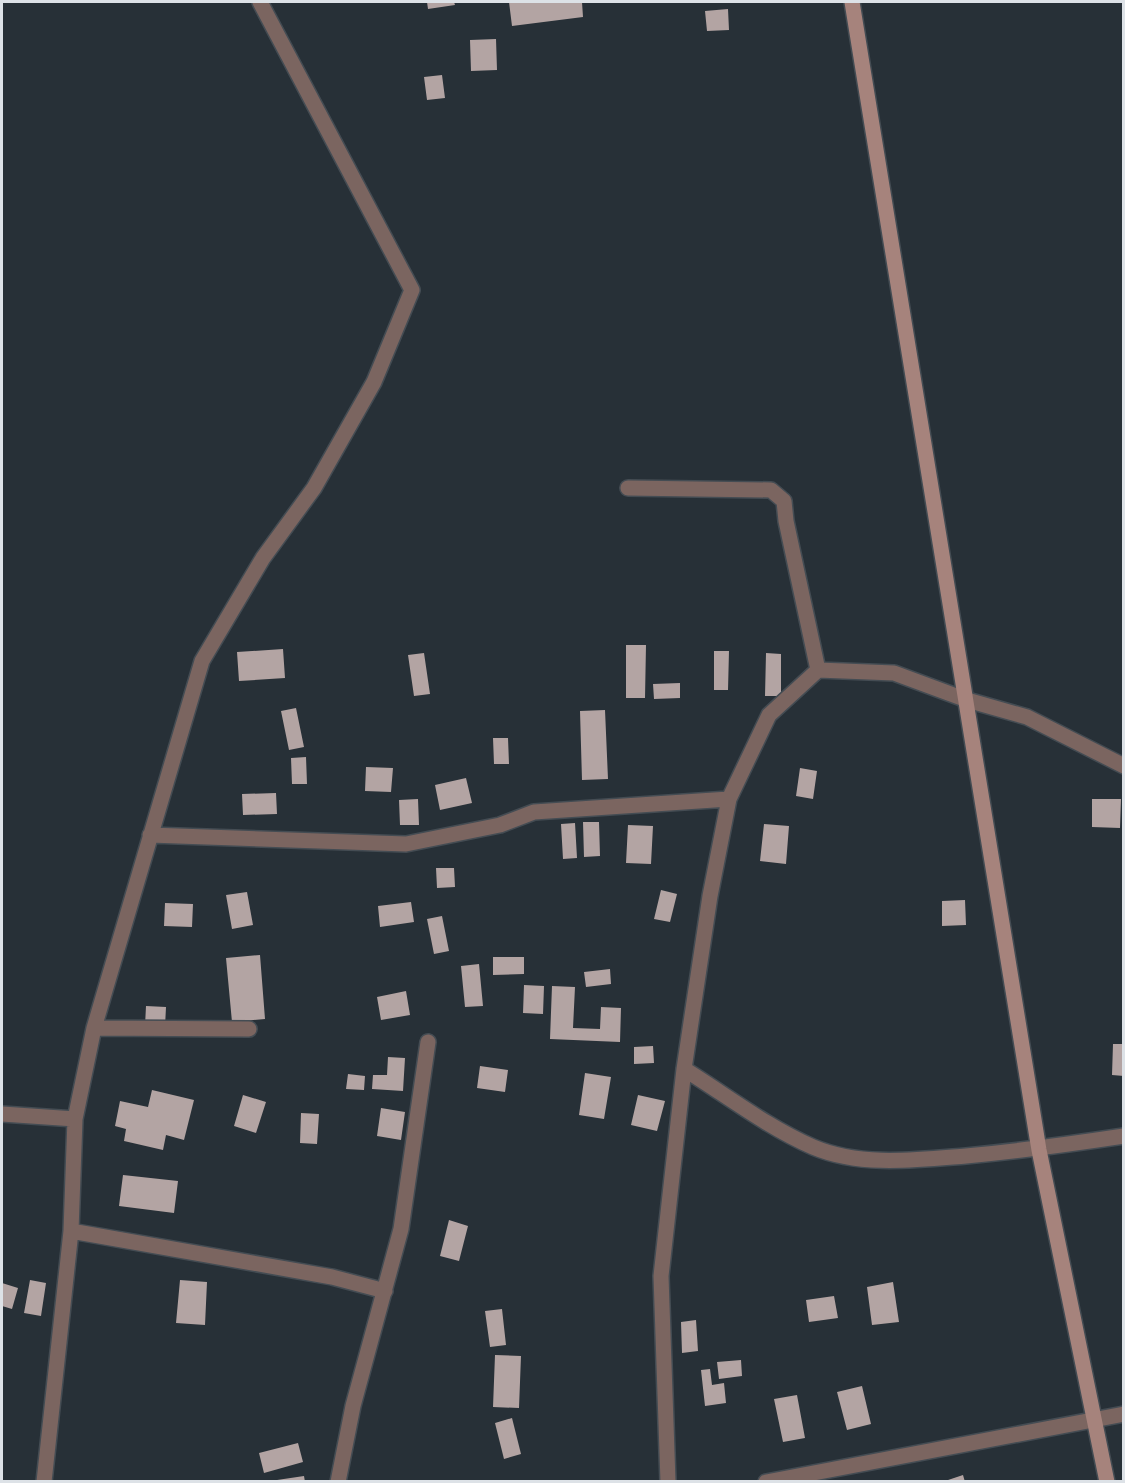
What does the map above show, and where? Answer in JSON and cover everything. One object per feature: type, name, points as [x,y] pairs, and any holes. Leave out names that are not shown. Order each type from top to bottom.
[{"type":"main road","points":[[852,2],[1039,1150],[1107,1482]]},
{"type":"street","points":[[44,1482],[71,1231],[75,1119],[94,1028],[202,661],[262,558],[314,488],[374,381],[412,290],[260,2]]},
{"type":"street","points":[[628,488],[771,490],[784,501],[786,521],[818,670]]},
{"type":"street","points":[[668,1482],[661,1276],[684,1069],[710,896],[729,799],[770,715],[818,670],[894,673],[967,700],[1027,717],[1124,766]]},
{"type":"street","points":[[150,836],[406,843],[500,825],[534,812],[729,799]]},
{"type":"street","points":[[94,1028],[249,1029]]},
{"type":"street","points":[[338,1482],[353,1406],[401,1229],[428,1042]]},
{"type":"street","points":[[684,1069],[786,1133],[813,1147],[833,1153],[900,1163],[1039,1150],[1124,1136]]},
{"type":"street","points":[[2,1114],[75,1119]]},
{"type":"street","points":[[71,1231],[332,1277],[385,1291]]},
{"type":"street","points":[[766,1482],[1124,1414]]},
{"type":"building","points":[[427,2],[454,2],[455,5],[428,9]]},
{"type":"building","points":[[509,2],[582,2],[583,17],[512,26]]},
{"type":"building","points":[[728,9],[729,30],[707,31],[705,11]]},
{"type":"building","points":[[496,39],[497,70],[471,71],[470,40]]},
{"type":"building","points":[[442,75],[445,98],[427,100],[424,77]]},
{"type":"building","points":[[626,645],[646,645],[645,698],[626,698]]},
{"type":"building","points":[[283,649],[285,678],[239,681],[237,652]]},
{"type":"building","points":[[714,651],[729,651],[728,690],[714,690]]},
{"type":"building","points":[[424,653],[430,694],[414,696],[408,655]]},
{"type":"building","points":[[766,653],[781,654],[781,696],[765,696]]},
{"type":"building","points":[[680,683],[680,698],[654,699],[653,684]]},
{"type":"building","points":[[296,708],[304,747],[289,750],[281,711]]},
{"type":"building","points":[[605,710],[608,779],[582,780],[580,711]]},
{"type":"building","points":[[493,738],[508,738],[509,764],[494,764]]},
{"type":"building","points":[[306,757],[307,784],[292,784],[291,758]]},
{"type":"building","points":[[366,767],[393,768],[391,792],[365,791]]},
{"type":"building","points":[[800,768],[817,771],[813,799],[796,796]]},
{"type":"building","points":[[466,778],[472,803],[440,810],[435,785]]},
{"type":"building","points":[[276,793],[277,814],[243,815],[242,794]]},
{"type":"building","points":[[418,799],[419,825],[400,825],[399,800]]},
{"type":"building","points":[[1092,799],[1121,799],[1120,828],[1092,827]]},
{"type":"building","points":[[583,822],[599,822],[600,856],[584,857]]},
{"type":"building","points":[[575,823],[577,858],[563,859],[561,824]]},
{"type":"building","points":[[764,824],[789,826],[786,864],[760,861]]},
{"type":"building","points":[[628,825],[653,826],[651,864],[626,863]]},
{"type":"building","points":[[436,868],[454,868],[455,887],[437,888]]},
{"type":"building","points":[[661,890],[677,894],[670,922],[654,919]]},
{"type":"building","points":[[247,892],[253,925],[232,929],[226,895]]},
{"type":"building","points":[[965,900],[966,925],[942,926],[942,901]]},
{"type":"building","points":[[411,902],[414,922],[380,927],[378,906]]},
{"type":"building","points":[[165,903],[193,904],[192,927],[164,926]]},
{"type":"building","points":[[442,916],[449,951],[434,954],[427,919]]},
{"type":"building","points":[[260,955],[265,1019],[232,1022],[226,958]]},
{"type":"building","points":[[493,957],[524,957],[524,974],[493,975]]},
{"type":"building","points":[[479,964],[483,1006],[465,1007],[461,966]]},
{"type":"building","points":[[610,969],[611,984],[586,987],[584,972]]},
{"type":"building","points":[[524,985],[544,986],[543,1014],[523,1013]]},
{"type":"building","points":[[552,986],[575,987],[573,1028],[600,1029],[601,1007],[621,1008],[620,1042],[550,1039]]},
{"type":"building","points":[[406,991],[410,1015],[381,1020],[377,997]]},
{"type":"building","points":[[146,1006],[166,1007],[165,1027],[145,1026]]},
{"type":"building","points":[[1113,1044],[1124,1044],[1124,1076],[1112,1075]]},
{"type":"building","points":[[653,1046],[654,1063],[634,1064],[634,1047]]},
{"type":"building","points":[[388,1057],[405,1058],[403,1091],[372,1089],[373,1075],[387,1075]]},
{"type":"building","points":[[480,1066],[508,1070],[505,1092],[477,1088]]},
{"type":"building","points":[[585,1073],[611,1077],[604,1119],[579,1115]]},
{"type":"building","points":[[348,1074],[365,1076],[364,1090],[346,1089]]},
{"type":"building","points":[[152,1090],[194,1100],[184,1140],[166,1135],[163,1150],[124,1141],[126,1129],[115,1126],[120,1101],[148,1107]]},
{"type":"building","points":[[243,1095],[266,1102],[256,1133],[234,1126]]},
{"type":"building","points":[[638,1095],[665,1101],[657,1131],[631,1125]]},
{"type":"building","points":[[381,1108],[405,1112],[401,1140],[377,1136]]},
{"type":"building","points":[[301,1113],[319,1114],[317,1144],[300,1143]]},
{"type":"building","points":[[123,1175],[178,1181],[174,1213],[119,1206]]},
{"type":"building","points":[[449,1220],[468,1226],[459,1261],[440,1256]]},
{"type":"building","points":[[30,1280],[46,1283],[41,1316],[24,1313]]},
{"type":"building","points":[[180,1280],[207,1282],[205,1325],[176,1323]]},
{"type":"building","points":[[893,1282],[899,1322],[872,1325],[867,1287]]},
{"type":"building","points":[[2,1283],[18,1288],[12,1309],[2,1306]]},
{"type":"building","points":[[834,1296],[838,1318],[809,1322],[806,1300]]},
{"type":"building","points":[[502,1309],[506,1345],[490,1347],[485,1311]]},
{"type":"building","points":[[696,1320],[698,1351],[682,1353],[681,1322]]},
{"type":"building","points":[[495,1355],[521,1356],[519,1408],[493,1407]]},
{"type":"building","points":[[741,1360],[742,1376],[719,1379],[717,1362]]},
{"type":"building","points":[[710,1369],[712,1385],[724,1383],[726,1403],[705,1406],[701,1370]]},
{"type":"building","points":[[862,1386],[871,1424],[847,1430],[837,1392]]},
{"type":"building","points":[[797,1395],[805,1438],[783,1442],[774,1399]]},
{"type":"building","points":[[512,1418],[521,1454],[504,1459],[495,1423]]},
{"type":"building","points":[[298,1443],[303,1462],[264,1473],[259,1453]]},
{"type":"building","points":[[963,1475],[965,1482],[945,1482],[945,1481]]},
{"type":"building","points":[[304,1476],[305,1482],[277,1482],[277,1480]]}]
